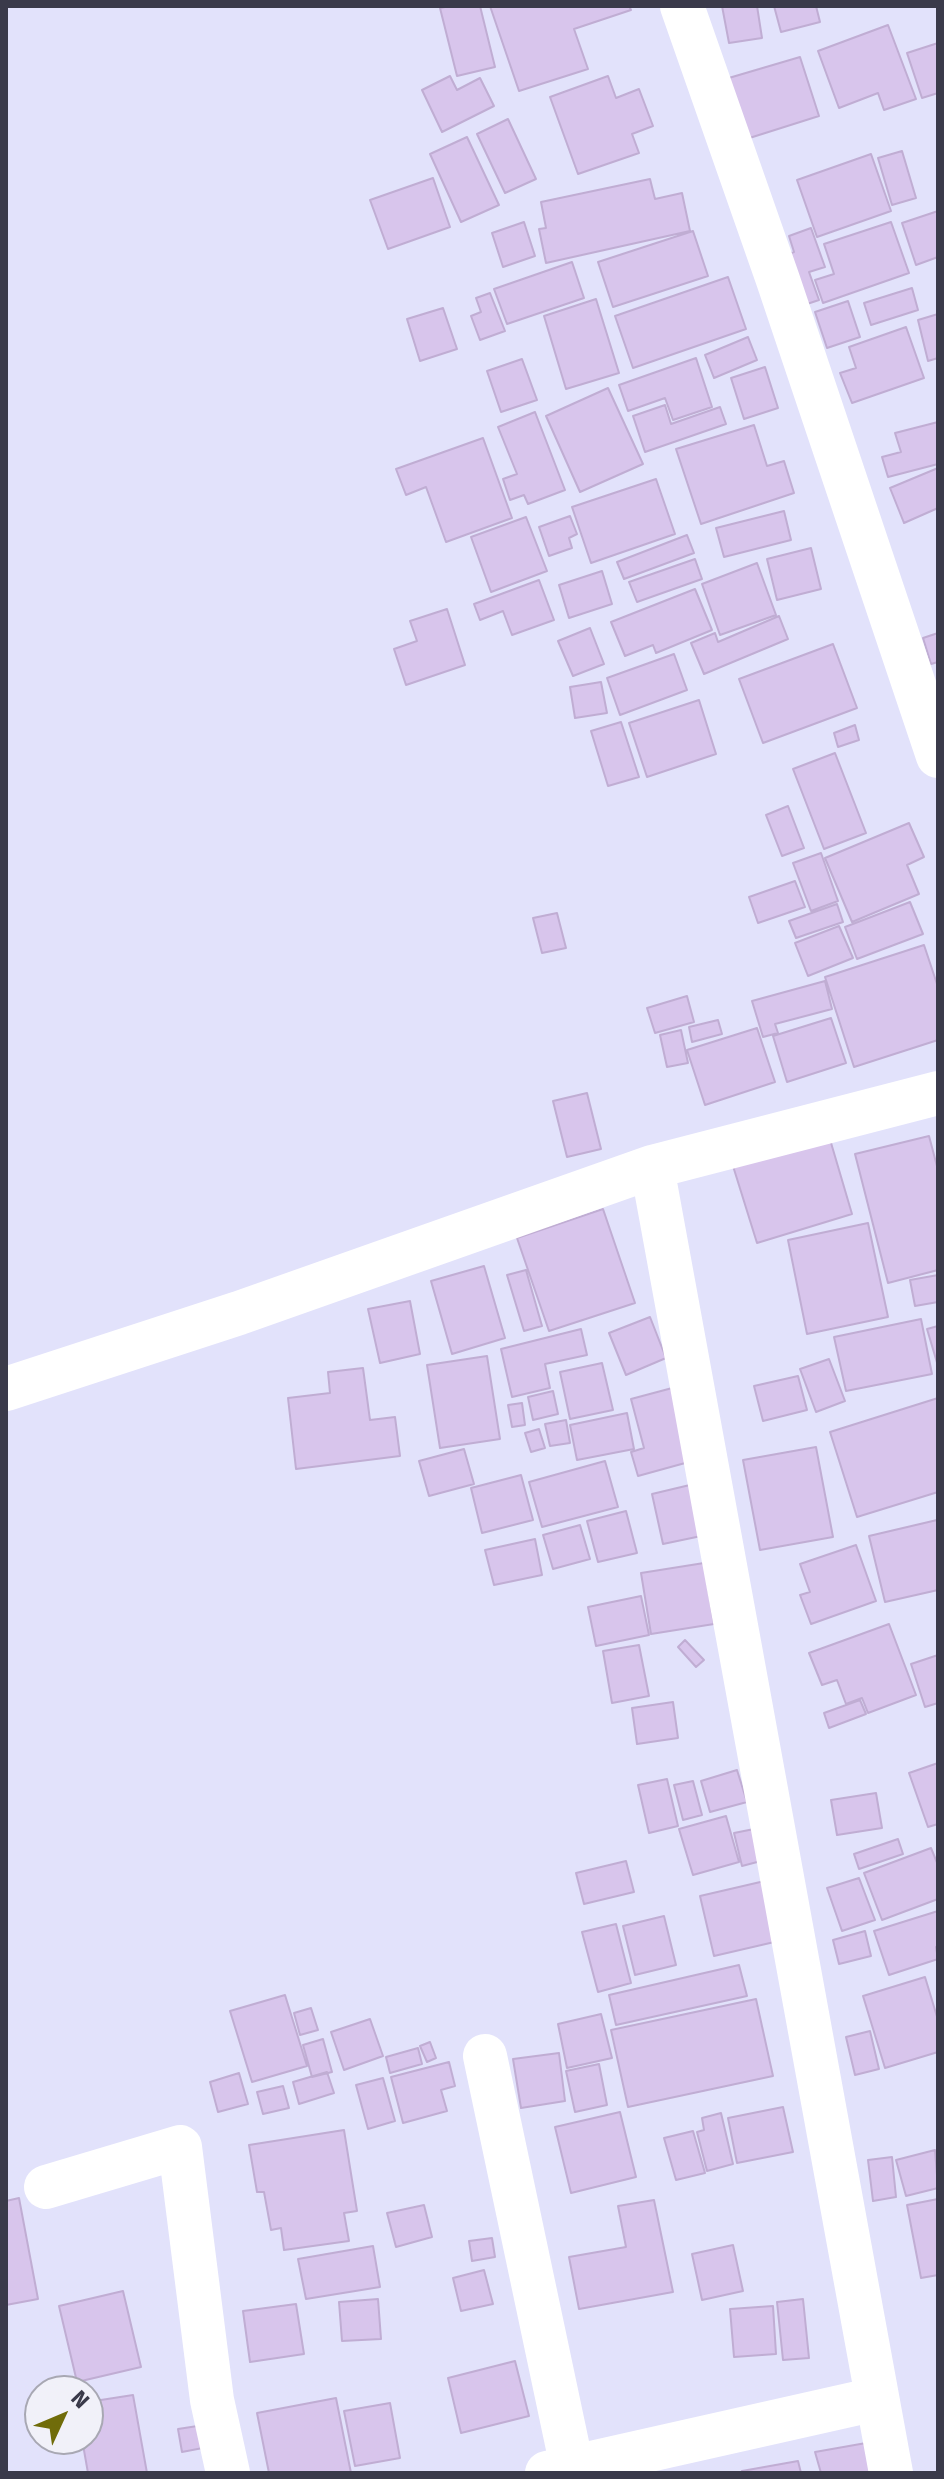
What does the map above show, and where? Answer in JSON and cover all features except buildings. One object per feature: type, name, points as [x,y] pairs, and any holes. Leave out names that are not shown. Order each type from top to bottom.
[{"type":"street","points":[[682,6],[938,756]]},
{"type":"street","points":[[6,1389],[239,1313],[652,1167],[938,1093]]},
{"type":"street","points":[[652,1167],[891,2473]]},
{"type":"street","points":[[485,2056],[560,2470],[876,2399]]},
{"type":"street","points":[[46,2187],[180,2147],[212,2400],[228,2473]]}]
